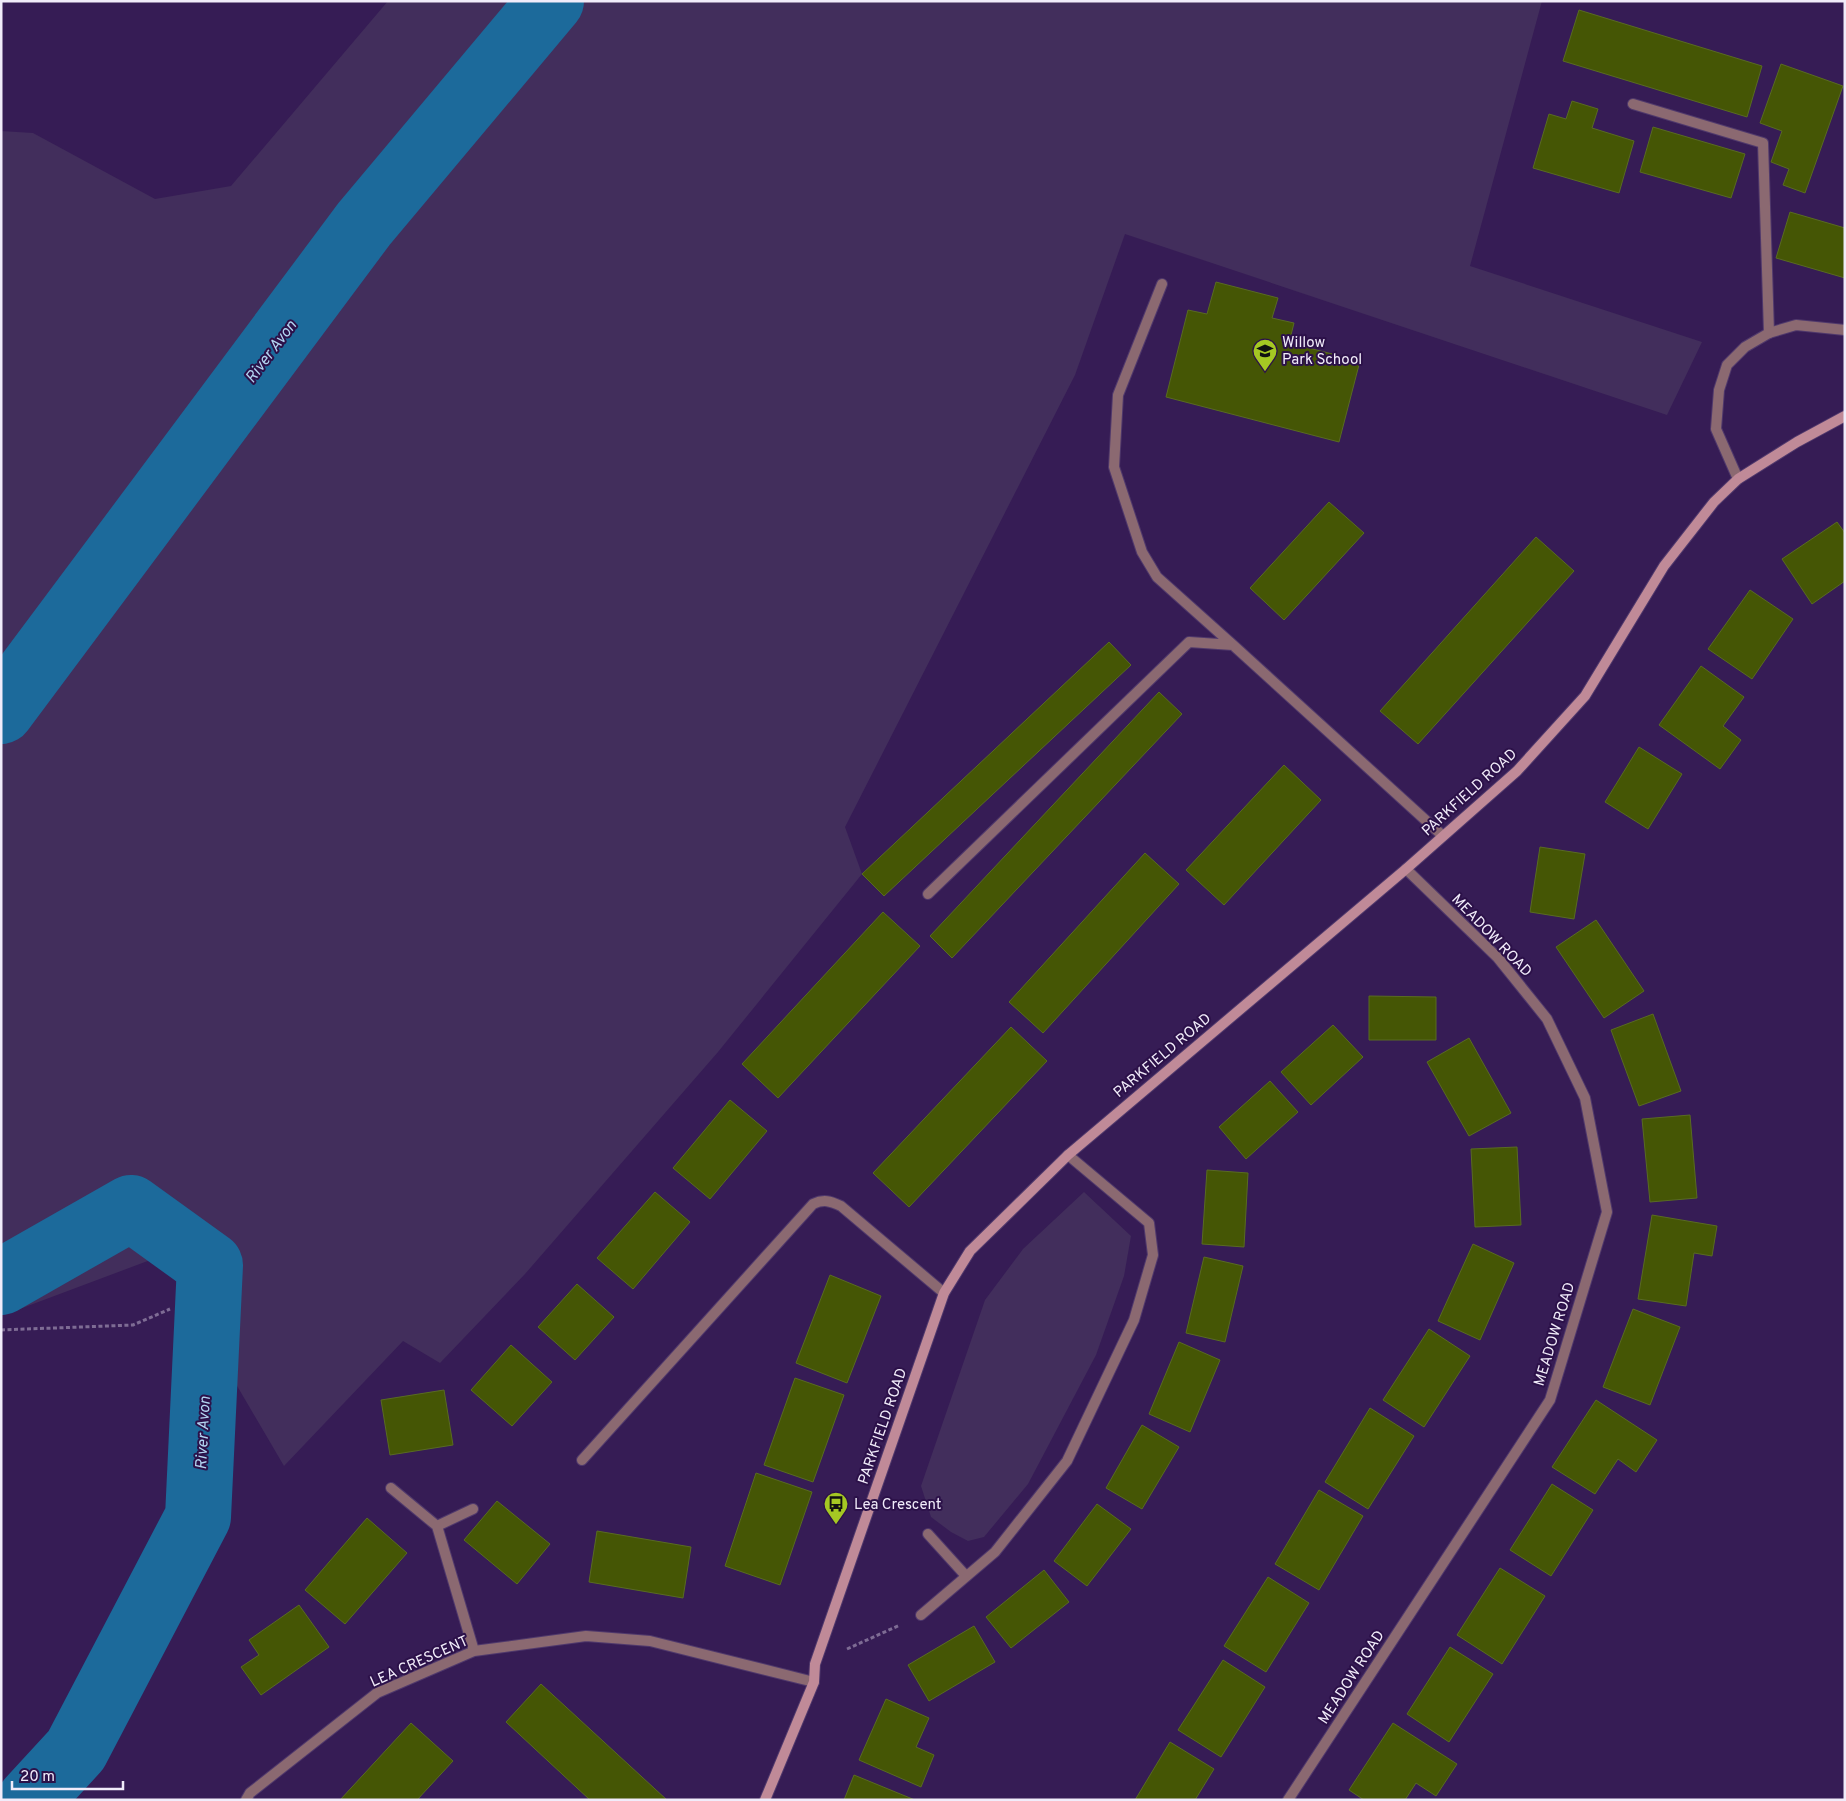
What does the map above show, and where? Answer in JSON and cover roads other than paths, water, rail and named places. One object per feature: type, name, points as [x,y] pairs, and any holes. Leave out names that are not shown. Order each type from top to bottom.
[{"type":"street","points":[[1633,104],[1763,143],[1769,333]]},
{"type":"street","points":[[1162,284],[1118,395],[1114,467],[1142,552],[1158,577],[1443,836]]},
{"type":"street","points":[[1738,479],[1716,429],[1718,390],[1727,365],[1745,347],[1769,333],[1796,325],[1845,330]]},
{"type":"street","name":"PARKFIELD ROAD","points":[[765,1800],[814,1682],[815,1664],[944,1293],[970,1251],[1068,1155],[1406,869],[1517,770],[1585,696],[1615,650],[1664,566],[1714,502],[1738,479],[1797,442],[1845,416]]},
{"type":"street","points":[[928,894],[1189,642],[1234,645]]},
{"type":"street","name":"MEADOW ROAD","points":[[1288,1800],[1550,1400],[1607,1212],[1585,1098],[1547,1019],[1498,958],[1406,869]]},
{"type":"street","points":[[921,1615],[995,1552],[1067,1462],[1134,1320],[1153,1255],[1149,1223],[1068,1155]]},
{"type":"street","points":[[582,1460],[813,1204],[822,1200],[831,1201],[841,1206],[944,1293]]},
{"type":"street","points":[[390,1488],[437,1526],[474,1651]]},
{"type":"street","points":[[437,1526],[473,1509]]},
{"type":"street","points":[[928,1534],[966,1576]]},
{"type":"street","name":"LEA CRESCENT","points":[[246,1800],[250,1793],[376,1693],[474,1651],[586,1636],[650,1642],[814,1682]]},
{"type":"waterway","name":"River Avon","points":[[1,711],[364,224],[551,1]]},
{"type":"waterway","name":"River Avon","points":[[1,1282],[131,1208],[210,1265],[198,1517],[76,1750],[30,1800]]},
{"type":"place","name":"Willow Park School","points":[[1265,372]]},
{"type":"place","name":"Lea Crescent","points":[[836,1525]]}]
